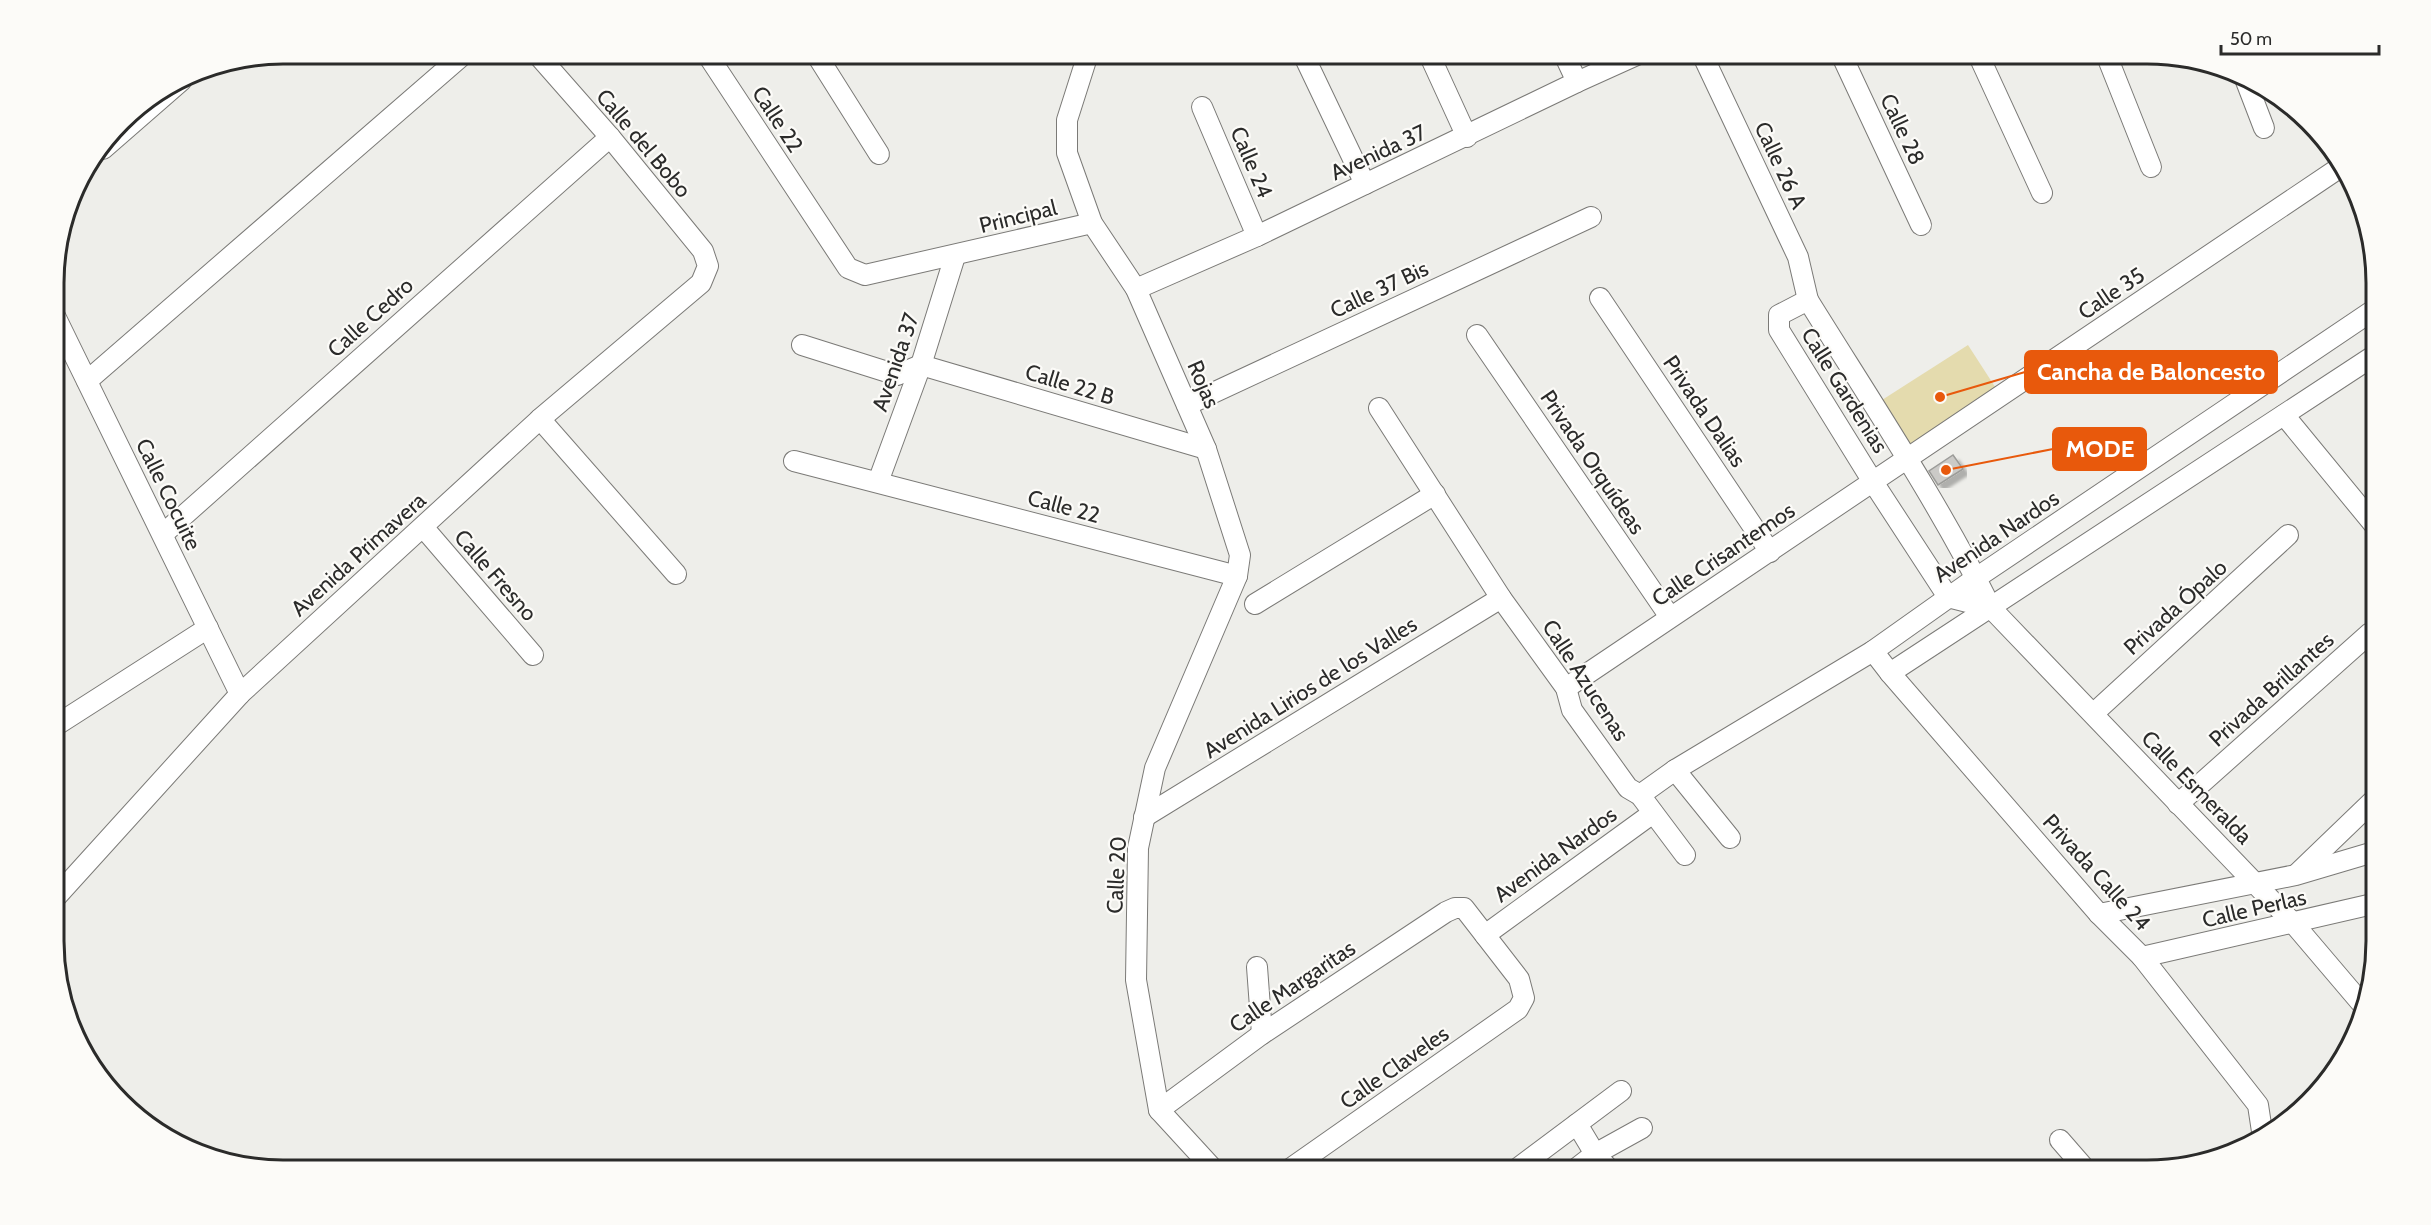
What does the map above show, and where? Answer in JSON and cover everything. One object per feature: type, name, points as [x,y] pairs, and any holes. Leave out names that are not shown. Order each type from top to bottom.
[{"type":"street","points":[[87,381],[452,64]]},
{"type":"street","name":"Calle del Bobo","points":[[546,64],[610,137],[703,251],[708,266]]},
{"type":"street","name":"Calle 22","points":[[714,64],[848,268],[865,275],[955,256]]},
{"type":"street","points":[[822,64],[879,154]]},
{"type":"street","points":[[1085,64],[1067,120],[1067,153],[1092,223]]},
{"type":"street","points":[[1308,64],[1365,184]]},
{"type":"street","points":[[1434,64],[1467,137]]},
{"type":"street","points":[[1569,64],[1577,82]]},
{"type":"street","name":"Avenida 37","points":[[1136,289],[1257,236],[1617,64]]},
{"type":"street","name":"Calle 26 A","points":[[1707,64],[1798,257],[1808,300]]},
{"type":"street","name":"Calle 28","points":[[1846,64],[1921,225]]},
{"type":"street","points":[[1983,64],[2042,193]]},
{"type":"street","points":[[2110,64],[2151,167]]},
{"type":"street","points":[[2249,90],[2264,129]]},
{"type":"street","name":"Calle 24","points":[[1202,107],[1257,236]]},
{"type":"street","name":"Calle Cedro","points":[[163,534],[610,137]]},
{"type":"street","name":"Calle 35","points":[[1906,460],[2335,171]]},
{"type":"street","name":"Calle 37 Bis","points":[[1187,405],[1591,217]]},
{"type":"street","name":"Principal","points":[[955,256],[1092,223]]},
{"type":"street","name":"Rojas","points":[[1092,223],[1136,289],[1206,450],[1240,555],[1237,576]]},
{"type":"street","name":"Avenida 37","points":[[878,482],[921,365],[955,256]]},
{"type":"street","name":"Avenida Primavera","points":[[64,888],[240,694],[540,419],[701,283],[708,266]]},
{"type":"street","name":"Privada Dalias","points":[[1600,298],[1770,552]]},
{"type":"street","name":"Calle Gardenias","points":[[1948,597],[1873,482],[1779,330],[1779,315],[1808,300],[1906,460],[1976,578],[1991,608]]},
{"type":"street","name":"Avenida Nardos","points":[[1640,795],[1675,770],[1873,651],[1948,597],[2366,315]]},
{"type":"street","name":"Calle Cocuite","points":[[64,334],[240,694]]},
{"type":"street","name":"Privada Orquídeas","points":[[1477,335],[1670,617]]},
{"type":"street","points":[[802,345],[897,375],[921,365]]},
{"type":"street","points":[[1890,673],[2366,361]]},
{"type":"street","name":"Calle 22 B","points":[[921,365],[1206,450]]},
{"type":"street","name":"Calle Azucenas","points":[[1378,408],[1502,598],[1566,688],[1572,710],[1628,788],[1640,795],[1684,855]]},
{"type":"street","points":[[2284,415],[2366,515]]},
{"type":"street","points":[[540,419],[676,574]]},
{"type":"street","name":"Calle Crisantemos","points":[[1566,688],[1906,460]]},
{"type":"street","points":[[794,461],[878,482]]},
{"type":"street","name":"Calle 22","points":[[878,482],[1237,576]]},
{"type":"street","points":[[1255,604],[1435,494]]},
{"type":"street","name":"Calle Fresno","points":[[423,527],[533,655]]},
{"type":"street","name":"Privada Ópalo","points":[[2094,713],[2288,535]]},
{"type":"street","name":"Calle 20","points":[[1159,1110],[1136,980],[1138,848],[1155,768],[1237,576]]},
{"type":"street","points":[[1948,597],[1991,608]]},
{"type":"street","name":"Avenida Lirios de los Valles","points":[[1144,817],[1502,598]]},
{"type":"street","name":"Calle Esmeralda","points":[[1991,608],[2294,924],[2358,1000]]},
{"type":"street","points":[[64,721],[208,628]]},
{"type":"street","name":"Privada Brillantes","points":[[2178,804],[2366,637]]},
{"type":"street","name":"Privada Calle 24","points":[[1873,651],[2099,914],[2142,957],[2258,1105],[2262,1128]]},
{"type":"street","points":[[1675,770],[1730,838]]},
{"type":"street","points":[[2296,875],[2366,808]]},
{"type":"street","name":"Avenida Nardos","points":[[1485,935],[1653,813]]},
{"type":"street","points":[[2099,914],[2296,875],[2366,854]]},
{"type":"street","name":"Calle Perlas","points":[[2142,957],[2366,906]]},
{"type":"street","name":"Calle Margaritas","points":[[1159,1110],[1262,1034],[1455,908],[1464,908],[1485,935]]},
{"type":"street","name":"Calle Claveles","points":[[1303,1160],[1518,1009],[1524,998],[1519,980],[1485,935]]},
{"type":"street","points":[[1257,967],[1262,1034]]},
{"type":"street","points":[[1529,1160],[1621,1091]]},
{"type":"street","points":[[1159,1110],[1205,1160]]},
{"type":"street","points":[[1576,1124],[1601,1160]]},
{"type":"street","points":[[1587,1160],[1642,1128]]},
{"type":"street","points":[[2060,1140],[2077,1160]]},
{"type":"shaded area","points":[[1968,345],[1999,393],[1912,449],[1882,400]]},
{"type":"building","points":[[1953,455],[1963,469],[1938,485],[1929,471]]},
{"type":"place","name":"Cancha de Baloncesto","points":[[1940,397]]},
{"type":"place","name":"MODE","points":[[1946,470]]}]
